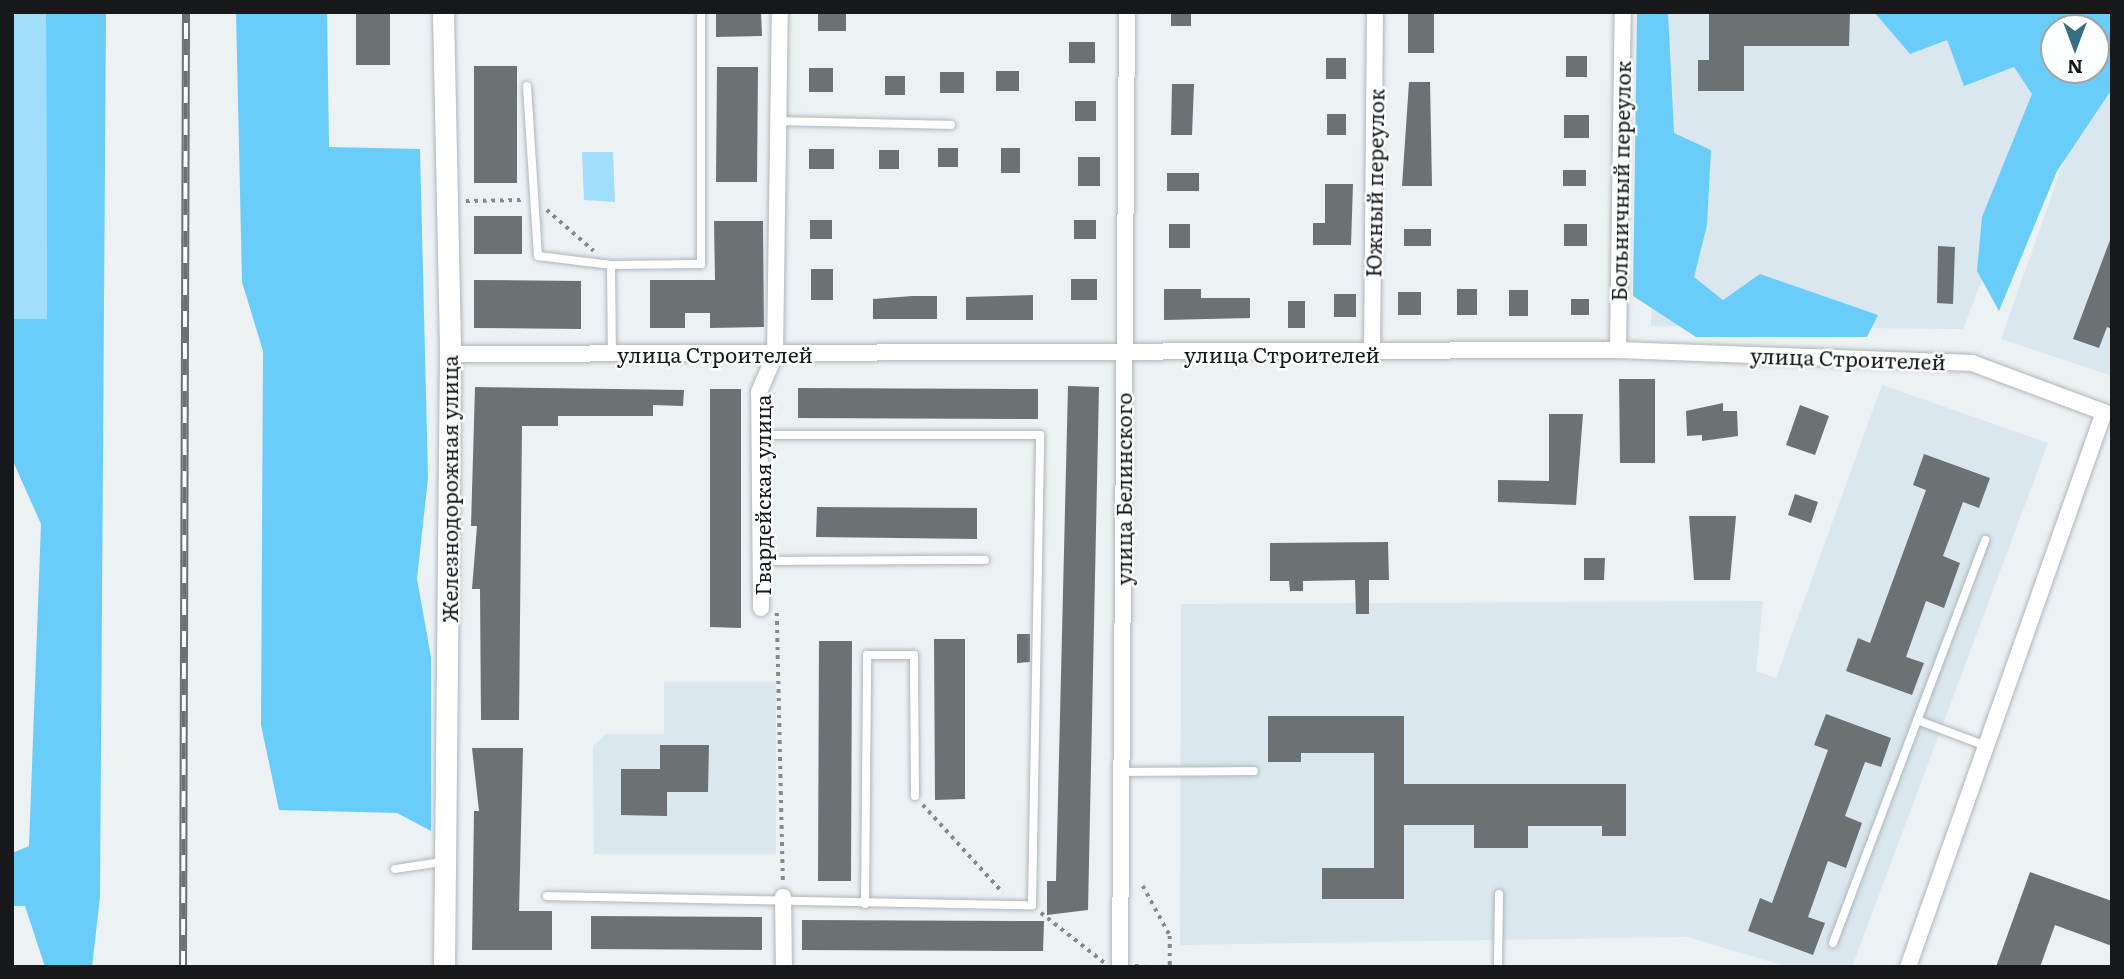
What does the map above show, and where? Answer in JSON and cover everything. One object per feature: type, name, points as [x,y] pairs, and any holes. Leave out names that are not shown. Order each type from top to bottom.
[{"type":"street","name":"Железнодорожная улица","points":[[443,12],[450,354],[444,967]]},
{"type":"street","name":"Гвардейская улица","points":[[761,608],[760,392],[775,355],[780,12]]},
{"type":"street","name":"улица Белинского","points":[[1120,966],[1127,12]]},
{"type":"street","name":"Южный переулок","points":[[1372,354],[1375,12]]},
{"type":"street","name":"Больничный переулок","points":[[1618,349],[1623,12]]},
{"type":"street","name":"улица Строителей","points":[[450,354],[1372,354],[1618,349],[1972,363],[2104,412],[1986,746]]},
{"type":"street","points":[[1908,967],[1986,746]]},
{"type":"street","points":[[783,897],[784,967]]},
{"type":"lane","points":[[527,86],[538,256],[611,265],[701,264],[701,12]]},
{"type":"lane","points":[[779,121],[951,125]]},
{"type":"lane","points":[[611,265],[612,354]]},
{"type":"lane","points":[[547,895],[783,897],[865,904],[1032,905],[1040,435],[760,435]]},
{"type":"lane","points":[[1833,943],[1985,540]]},
{"type":"lane","points":[[761,561],[985,560]]},
{"type":"lane","points":[[865,904],[867,655],[914,655],[915,796]]},
{"type":"lane","points":[[1917,720],[1986,746]]},
{"type":"lane","points":[[1122,772],[1254,771]]},
{"type":"lane","points":[[395,869],[445,861]]},
{"type":"lane","points":[[1498,967],[1499,894]]},
{"type":"path","points":[[464,201],[534,200],[611,265]]},
{"type":"path","name":"Гвардейская улица","points":[[761,608],[781,615],[783,897]]},
{"type":"path","points":[[915,796],[1014,905]]},
{"type":"path","points":[[1143,886],[1170,936],[1170,967]]},
{"type":"path","points":[[1032,905],[1101,964],[1146,967]]},
{"type":"shaded area","points":[[12,12],[46,12],[47,319],[12,319]]},
{"type":"shaded area","points":[[46,12],[106,12],[100,897],[92,967],[45,967],[25,906],[12,906],[12,853],[29,846],[41,524],[12,459],[12,319],[47,319]]},
{"type":"shaded area","points":[[236,12],[327,12],[329,147],[420,149],[428,478],[417,579],[431,657],[431,831],[397,813],[279,810],[261,725],[263,351],[242,282]]},
{"type":"shaded area","points":[[1637,12],[1668,12],[1674,133],[1711,150],[1707,225],[1694,277],[1723,300],[1760,274],[1878,315],[1867,337],[1696,337],[1633,296]]},
{"type":"shaded area","points":[[1656,12],[2086,12],[2040,14],[2040,84],[2059,84],[1963,329],[1651,326]]},
{"type":"shaded area","points":[[1874,12],[2112,12],[2112,89],[2057,171],[1999,311],[1977,271],[1982,217],[2032,94],[2014,67],[1964,86],[1947,40],[1910,54]]},
{"type":"shaded area","points":[[2112,25],[2112,376],[2001,339],[2091,84],[2110,84]]},
{"type":"shaded area","points":[[582,152],[613,152],[615,202],[584,200]]},
{"type":"shaded area","points":[[1882,385],[2048,443],[1852,967],[1788,967],[1687,937],[1180,945],[1181,604],[1763,601],[1756,671],[1776,678]]},
{"type":"shaded area","points":[[664,682],[776,682],[776,854],[594,854],[593,746],[606,734],[664,734]]},
{"type":"building","points":[[356,12],[390,12],[390,65],[356,65]]},
{"type":"building","points":[[716,12],[761,12],[762,36],[716,37]]},
{"type":"building","points":[[818,12],[846,12],[846,31],[818,31]]},
{"type":"building","points":[[1171,12],[1191,12],[1191,26],[1171,26]]},
{"type":"building","points":[[1408,12],[1434,12],[1434,53],[1408,53]]},
{"type":"building","points":[[1709,12],[1850,12],[1849,46],[1744,46],[1744,91],[1698,91],[1698,60],[1709,60]]},
{"type":"building","points":[[1069,42],[1095,42],[1095,63],[1069,63]]},
{"type":"building","points":[[1566,56],[1587,56],[1587,77],[1566,77]]},
{"type":"building","points":[[1326,58],[1346,58],[1346,79],[1326,79]]},
{"type":"building","points":[[474,66],[517,66],[517,183],[474,183]]},
{"type":"building","points":[[717,67],[758,67],[757,182],[716,182]]},
{"type":"building","points":[[809,68],[833,68],[833,92],[809,92]]},
{"type":"building","points":[[996,71],[1019,71],[1019,91],[996,91]]},
{"type":"building","points":[[940,72],[964,72],[964,93],[940,93]]},
{"type":"building","points":[[885,76],[905,76],[905,95],[885,95]]},
{"type":"building","points":[[1409,82],[1430,82],[1432,186],[1402,186]]},
{"type":"building","points":[[1172,84],[1194,84],[1192,135],[1171,135]]},
{"type":"building","points":[[1075,101],[1096,101],[1096,121],[1075,121]]},
{"type":"building","points":[[1327,114],[1346,114],[1346,135],[1327,135]]},
{"type":"building","points":[[1564,115],[1589,115],[1589,138],[1564,138]]},
{"type":"building","points":[[938,148],[958,148],[958,167],[938,167]]},
{"type":"building","points":[[1001,148],[1020,148],[1020,173],[1001,173]]},
{"type":"building","points":[[809,149],[834,149],[834,169],[809,169]]},
{"type":"building","points":[[879,150],[899,150],[899,169],[879,169]]},
{"type":"building","points":[[1078,157],[1100,157],[1100,186],[1078,186]]},
{"type":"building","points":[[1563,170],[1586,170],[1586,186],[1563,186]]},
{"type":"building","points":[[1167,173],[1199,173],[1199,191],[1167,191]]},
{"type":"building","points":[[1325,184],[1353,184],[1351,245],[1313,245],[1313,223],[1325,223]]},
{"type":"building","points":[[474,216],[522,216],[522,254],[474,254]]},
{"type":"building","points":[[810,220],[832,220],[832,239],[810,239]]},
{"type":"building","points":[[1074,220],[1096,220],[1096,239],[1074,239]]},
{"type":"building","points":[[714,221],[763,221],[764,327],[710,328],[710,313],[685,313],[685,328],[650,328],[650,280],[715,280]]},
{"type":"building","points":[[1169,224],[1190,224],[1190,248],[1169,248]]},
{"type":"building","points":[[1564,224],[1587,224],[1587,246],[1564,246]]},
{"type":"building","points":[[1404,229],[1431,229],[1431,246],[1404,246]]},
{"type":"building","points":[[2110,240],[2112,329],[2107,327],[2099,348],[2073,339]]},
{"type":"building","points":[[1938,246],[1955,247],[1953,304],[1937,303]]},
{"type":"building","points":[[811,269],[833,269],[833,300],[811,300]]},
{"type":"building","points":[[1071,279],[1097,279],[1097,300],[1071,300]]},
{"type":"building","points":[[474,280],[581,281],[581,329],[474,328]]},
{"type":"building","points":[[1164,289],[1201,289],[1201,298],[1250,298],[1250,318],[1164,320]]},
{"type":"building","points":[[1457,289],[1477,289],[1477,315],[1457,315]]},
{"type":"building","points":[[1509,290],[1528,290],[1528,316],[1509,316]]},
{"type":"building","points":[[1398,292],[1421,292],[1421,315],[1398,315]]},
{"type":"building","points":[[1334,294],[1356,294],[1356,317],[1334,317]]},
{"type":"building","points":[[1033,295],[1033,320],[966,320],[966,297]]},
{"type":"building","points":[[937,296],[937,319],[873,319],[873,299]]},
{"type":"building","points":[[1571,299],[1589,299],[1589,315],[1571,315]]},
{"type":"building","points":[[1288,301],[1305,301],[1305,328],[1288,328]]},
{"type":"building","points":[[1619,379],[1655,379],[1655,463],[1620,463]]},
{"type":"building","points":[[1068,386],[1099,387],[1088,910],[1047,915],[1047,881],[1056,881]]},
{"type":"building","points":[[475,387],[684,390],[683,406],[653,405],[653,416],[558,416],[558,426],[522,426],[519,720],[481,720],[480,589],[472,589],[477,526],[471,526]]},
{"type":"building","points":[[798,388],[1038,389],[1038,419],[798,418]]},
{"type":"building","points":[[710,389],[741,389],[741,628],[710,627]]},
{"type":"building","points":[[1723,403],[1723,411],[1737,411],[1738,436],[1702,441],[1702,435],[1687,436],[1686,411]]},
{"type":"building","points":[[1800,405],[1829,416],[1815,455],[1786,445]]},
{"type":"building","points":[[1549,414],[1583,414],[1576,505],[1498,502],[1498,480],[1549,481]]},
{"type":"building","points":[[1924,454],[1990,478],[1979,508],[1963,502],[1943,556],[1960,563],[1944,608],[1926,601],[1906,657],[1924,663],[1912,695],[1846,671],[1858,638],[1870,643],[1926,490],[1913,485]]},
{"type":"building","points":[[1795,494],[1818,502],[1811,523],[1788,515]]},
{"type":"building","points":[[817,507],[977,508],[977,539],[816,537]]},
{"type":"building","points":[[1689,516],[1736,516],[1730,580],[1694,580]]},
{"type":"building","points":[[1388,542],[1389,580],[1369,580],[1369,614],[1356,614],[1355,580],[1303,581],[1303,591],[1290,591],[1289,581],[1270,581],[1270,543]]},
{"type":"building","points":[[1584,558],[1605,558],[1604,580],[1584,580]]},
{"type":"building","points":[[1017,634],[1030,634],[1030,662],[1017,663]]},
{"type":"building","points":[[934,639],[965,639],[965,799],[935,800]]},
{"type":"building","points":[[819,641],[852,641],[851,881],[818,881]]},
{"type":"building","points":[[1826,714],[1891,738],[1881,767],[1865,762],[1845,816],[1862,823],[1846,868],[1828,861],[1808,917],[1825,923],[1813,955],[1748,931],[1760,898],[1772,903],[1828,750],[1814,745]]},
{"type":"building","points":[[1268,716],[1404,716],[1404,784],[1626,784],[1626,836],[1602,836],[1602,826],[1528,826],[1528,848],[1474,848],[1474,825],[1404,825],[1404,899],[1322,899],[1322,868],[1374,868],[1374,753],[1301,753],[1301,762],[1268,762]]},
{"type":"building","points":[[660,745],[709,745],[708,792],[667,792],[667,816],[621,815],[621,769],[660,769]]},
{"type":"building","points":[[472,748],[523,748],[519,911],[552,911],[552,950],[472,950],[474,811],[479,811]]},
{"type":"building","points":[[2030,872],[2112,901],[2112,946],[2055,925],[2040,967],[1996,967]]},
{"type":"building","points":[[591,916],[762,917],[762,950],[591,949]]},
{"type":"building","points":[[802,920],[1044,921],[1043,951],[802,950]]},
{"type":"railway","points":[[183,967],[186,12]]}]
